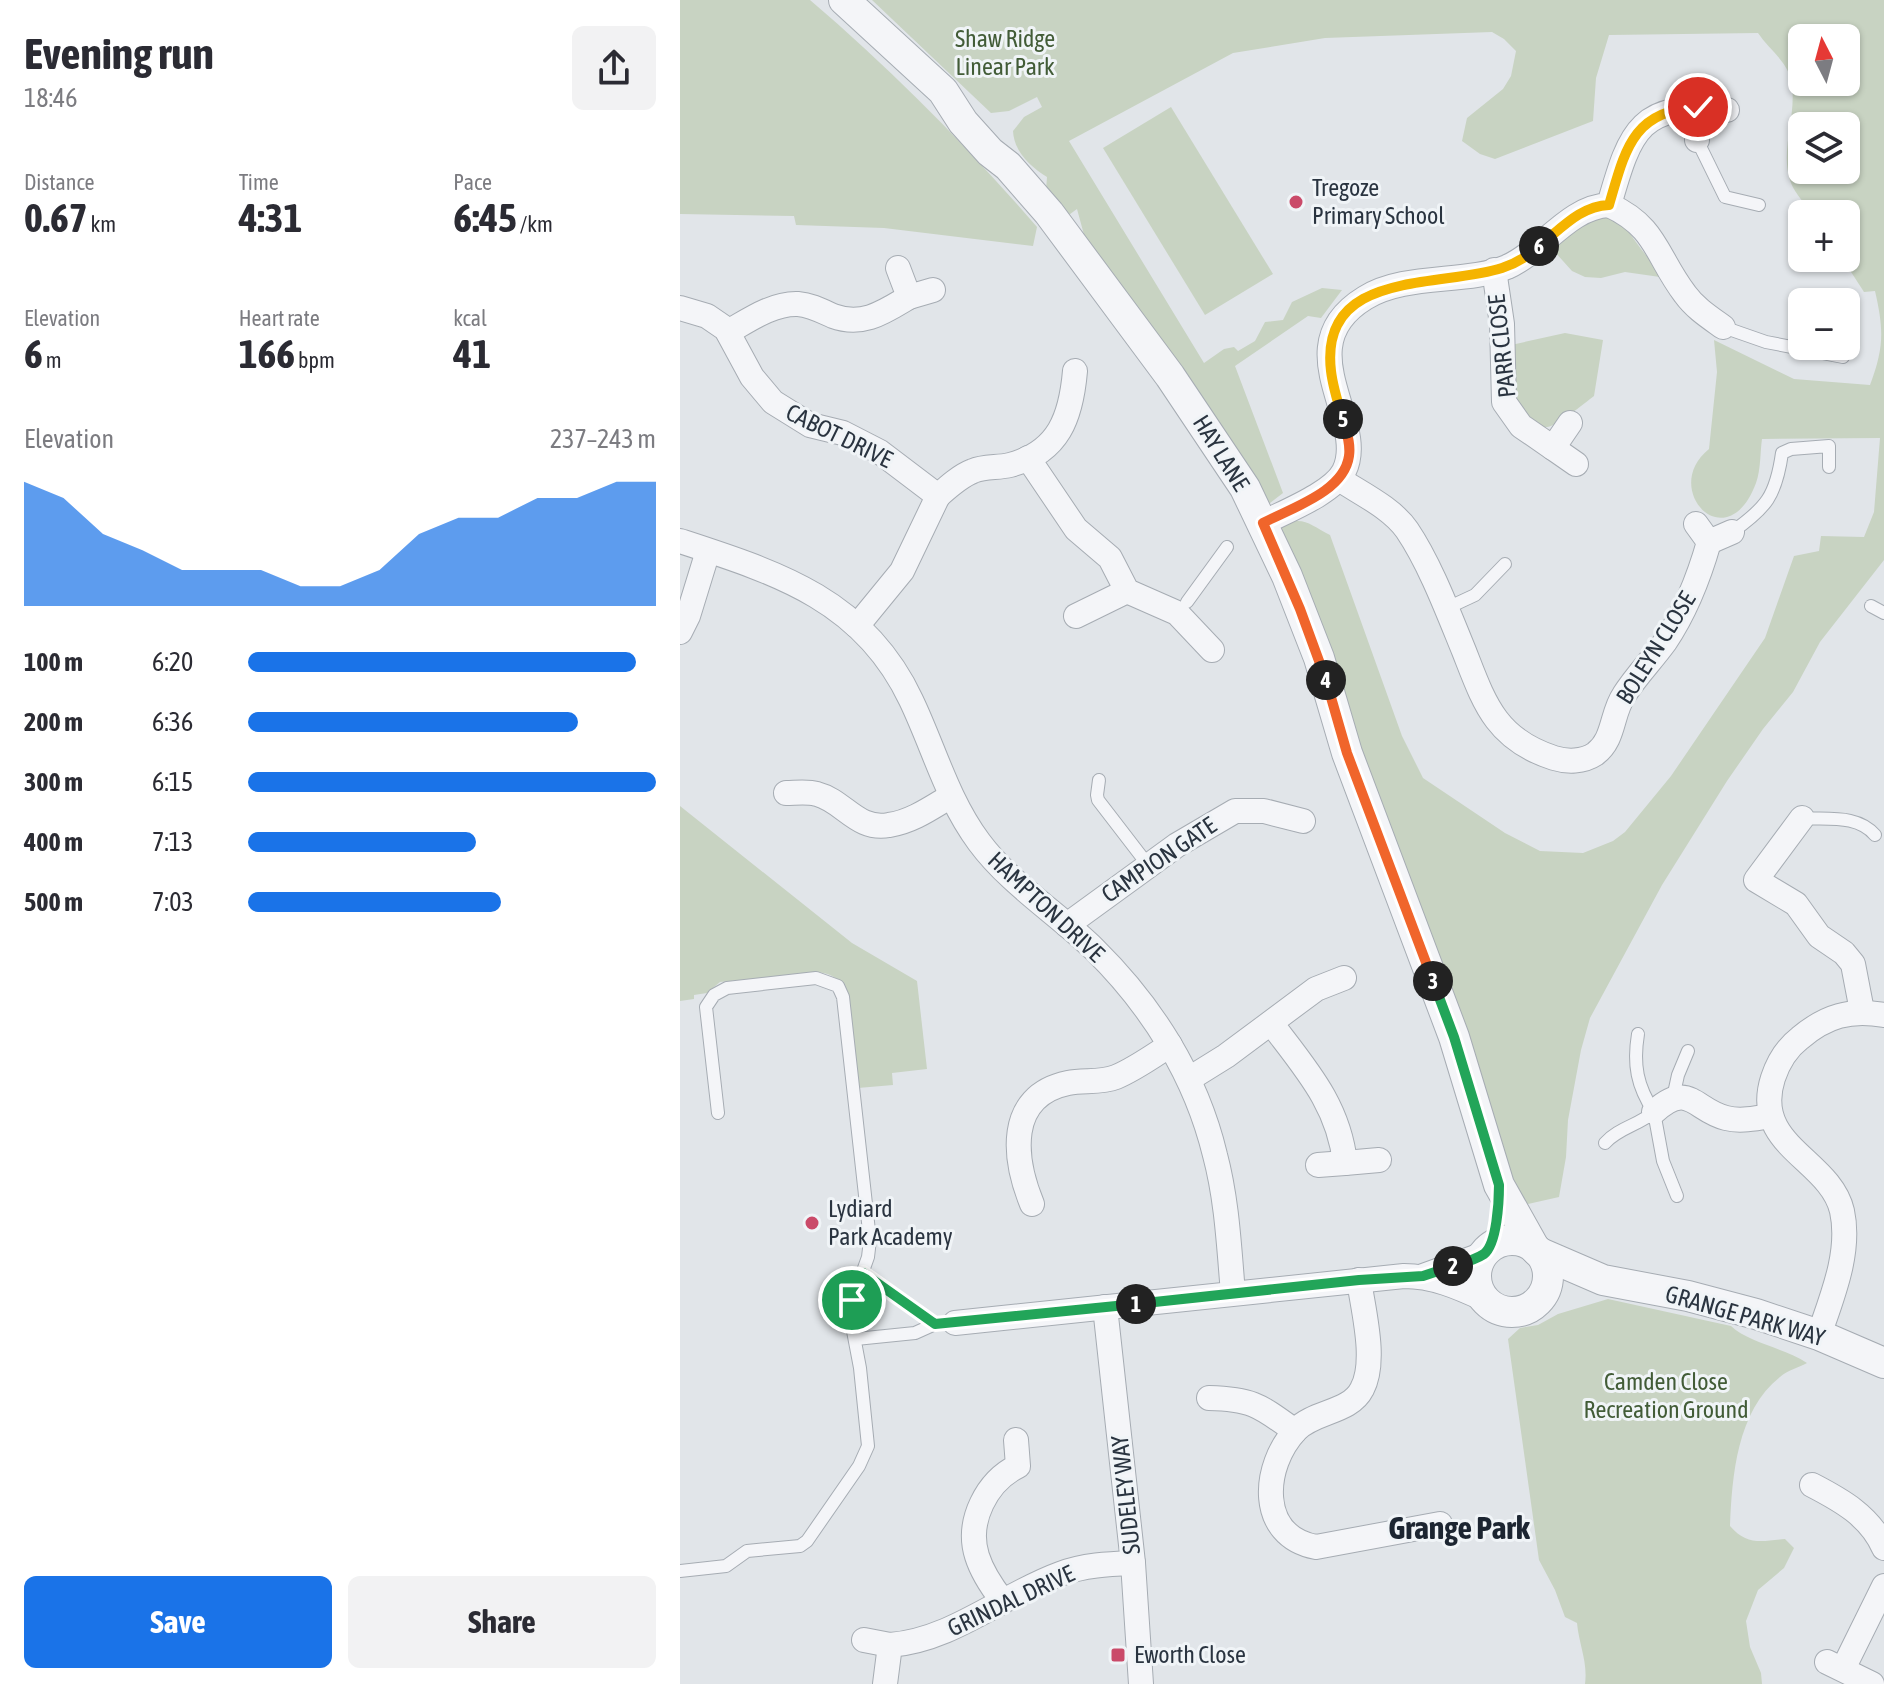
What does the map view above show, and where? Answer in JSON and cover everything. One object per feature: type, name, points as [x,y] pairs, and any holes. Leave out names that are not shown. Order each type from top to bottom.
[{"type":"street","name":"HAY LANE","points":[[844,0],[943,91],[959,117],[1049,213],[1187,399],[1245,488],[1315,646],[1347,753],[1454,1037],[1499,1185],[1537,1250]]},
{"type":"street","points":[[1697,140],[1698,107]]},
{"type":"street","points":[[1609,205],[1623,157],[1644,123],[1678,108],[1727,110]]},
{"type":"street","points":[[1263,523],[1339,479],[1349,457],[1349,442],[1331,369],[1332,340],[1338,324],[1350,308],[1388,287],[1506,267],[1534,251],[1580,212],[1595,205],[1609,205],[1635,217],[1646,231],[1670,272],[1691,318],[1723,327]]},
{"type":"street","points":[[898,268],[909,297]]},
{"type":"street","name":"PARR CLOSE","points":[[1494,270],[1502,324],[1504,402],[1521,426],[1576,464]]},
{"type":"street","points":[[680,308],[707,316],[728,332],[763,313],[795,304],[811,306],[848,320],[873,318],[909,297],[933,290]]},
{"type":"street","name":"CABOT DRIVE","points":[[728,332],[752,377],[773,402],[810,425],[843,433],[880,452],[938,496]]},
{"type":"street","points":[[857,626],[902,571],[938,496],[973,470],[1009,465],[1028,458],[1055,438],[1073,403],[1075,371]]},
{"type":"street","points":[[1553,448],[1570,423]]},
{"type":"street","points":[[1028,458],[1076,529],[1110,558],[1127,591]]},
{"type":"street","name":"BOLEYN CLOSE","points":[[1339,479],[1404,525],[1445,609],[1480,695],[1494,718],[1530,748],[1559,759],[1584,759],[1607,741],[1625,694],[1680,617],[1700,576],[1712,533]]},
{"type":"street","name":"HAMPTON DRIVE","points":[[680,541],[785,578],[833,606],[857,626],[903,683],[951,796],[980,843],[1005,871],[1067,925],[1123,981],[1148,1012],[1189,1079],[1215,1155],[1222,1188],[1233,1293]]},
{"type":"street","points":[[680,632],[708,551]]},
{"type":"street","points":[[1076,616],[1127,591],[1182,608],[1212,650]]},
{"type":"street","points":[[786,793],[817,794],[859,821],[873,826],[909,819],[951,796]]},
{"type":"street","name":"CAMPION GATE","points":[[1067,925],[1196,832],[1235,811],[1264,811],[1303,821]]},
{"type":"street","points":[[1802,818],[1756,880],[1796,904],[1819,936],[1844,953],[1853,964],[1873,1013],[1829,1020],[1811,1029],[1784,1056],[1772,1083],[1771,1116],[1791,1147],[1830,1184],[1842,1212],[1837,1286],[1819,1335]]},
{"type":"street","points":[[1189,1079],[1316,989],[1344,978]]},
{"type":"street","points":[[1271,1023],[1329,1103],[1339,1126],[1345,1163]]},
{"type":"street","points":[[1032,1204],[1018,1156],[1018,1138],[1025,1113],[1035,1101],[1058,1086],[1115,1077],[1170,1045]]},
{"type":"street","points":[[1663,1105],[1690,1098],[1730,1119],[1771,1116]]},
{"type":"street","points":[[1318,1165],[1379,1160]]},
{"type":"street","name":"HAY LANE","points":[[1486,1251],[1498,1208],[1499,1185]]},
{"type":"street","name":"GRANGE PARK WAY","points":[[945,1324],[1359,1280],[1423,1276],[1511,1240],[1525,1243],[1603,1280],[1710,1302],[1819,1335],[1884,1363]]},
{"type":"street","points":[[1537,1250],[1548,1274],[1540,1298]]},
{"type":"street","points":[[1484,1299],[1476,1277],[1478,1265],[1486,1251]]},
{"type":"street","name":"GRANGE PARK WAY","points":[[1423,1276],[1511,1312],[1528,1308],[1540,1298],[1603,1280]]},
{"type":"street","points":[[1359,1280],[1368,1356],[1362,1389],[1349,1403],[1304,1423],[1295,1431],[1276,1465],[1271,1490],[1273,1511],[1288,1536],[1305,1545],[1327,1547],[1396,1519],[1440,1524]]},
{"type":"street","name":"SUDELEY WAY","points":[[1105,1307],[1133,1563],[1141,1684]]},
{"type":"street","points":[[1209,1398],[1236,1399],[1258,1405],[1295,1431]]},
{"type":"street","points":[[1002,1600],[981,1566],[975,1535],[987,1492],[1004,1473],[1024,1474],[1016,1440]]},
{"type":"street","points":[[1812,1485],[1859,1513],[1884,1548]]},
{"type":"street","name":"GRINDAL DRIVE","points":[[864,1640],[890,1645],[912,1643],[939,1635],[1002,1600],[1078,1568],[1133,1563]]},
{"type":"street","points":[[1872,1684],[1835,1666],[1884,1586]]},
{"type":"street","points":[[885,1684],[890,1645]]},
{"type":"lane","points":[[1697,140],[1725,197],[1759,205]]},
{"type":"lane","points":[[1723,327],[1788,346]]},
{"type":"lane","name":"BOLEYN CLOSE","points":[[1712,533],[1765,506],[1778,478],[1782,453],[1791,449],[1829,446],[1829,467]]},
{"type":"lane","points":[[1182,608],[1227,547]]},
{"type":"lane","points":[[1445,609],[1475,595],[1505,564]]},
{"type":"lane","points":[[1871,606],[1884,613]]},
{"type":"lane","points":[[1099,780],[1098,800],[1148,865]]},
{"type":"lane","points":[[1802,818],[1855,820],[1875,835]]},
{"type":"lane","points":[[680,1571],[726,1566],[747,1551],[800,1546],[807,1541],[859,1466],[868,1446],[856,1339],[849,1310],[863,1273],[870,1240],[843,997],[838,986],[816,978],[727,988],[714,995],[706,1007],[718,1113]]},
{"type":"lane","points":[[1638,1034],[1635,1054],[1639,1087],[1663,1105]]},
{"type":"lane","points":[[1605,1143],[1617,1132],[1643,1122],[1663,1105],[1688,1051]]},
{"type":"lane","points":[[1663,1105],[1663,1161],[1677,1196]]},
{"type":"lane","points":[[863,1273],[945,1324]]},
{"type":"lane","points":[[856,1339],[915,1333],[945,1324]]},
{"type":"green space","points":[[680,0],[810,0],[899,81],[1011,197],[1037,227],[1033,246],[884,228],[796,225],[794,216],[680,214]]},
{"type":"green space","name":"Shaw Ridge Linear Park","points":[[872,0],[1884,0],[1884,560],[1820,642],[1793,692],[1727,781],[1662,885],[1590,1018],[1568,1120],[1559,1197],[1528,1204],[1516,1198],[1278,529],[1299,521],[1330,535],[1402,736],[1423,778],[1505,833],[1540,851],[1583,853],[1613,841],[1625,832],[1671,776],[1765,638],[1794,556],[1819,551],[1821,536],[1864,537],[1874,512],[1880,438],[1762,439],[1756,483],[1744,506],[1729,516],[1715,517],[1703,510],[1694,498],[1691,482],[1695,465],[1709,449],[1717,372],[1714,340],[1794,379],[1870,385],[1878,360],[1881,328],[1875,291],[1864,292],[1851,272],[1860,272],[1860,200],[1802,200],[1792,184],[1860,184],[1860,112],[1792,112],[1792,96],[1860,96],[1860,24],[1788,24],[1788,71],[1758,33],[1609,35],[1596,78],[1593,121],[1495,159],[1480,154],[1462,141],[1467,118],[1503,89],[1511,76],[1516,51],[1492,32],[1325,38],[1233,53],[1069,141],[1204,363],[1224,349],[1234,347],[1238,351],[1255,341],[1265,322],[1283,320],[1292,302],[1322,288],[1342,290],[1321,318],[1308,316],[1235,366],[1283,493],[1266,506],[1086,242],[1077,209],[1066,217],[1046,190],[1047,177],[1029,164],[1016,146],[1013,131],[1024,117],[1042,107],[1037,97],[1009,111],[991,113]]},
{"type":"green space","points":[[1171,107],[1273,274],[1205,315],[1103,148]]},
{"type":"green space","points":[[1616,214],[1656,265],[1660,277],[1625,272],[1601,278],[1585,277],[1572,271],[1554,251],[1553,248],[1581,221]]},
{"type":"green space","points":[[1565,333],[1603,340],[1594,396],[1556,423],[1540,426],[1527,418],[1510,388],[1507,374],[1511,345]]},
{"type":"green space","points":[[680,806],[852,943],[917,981],[927,1069],[892,1073],[893,1085],[858,1088],[848,994],[840,981],[823,973],[720,982],[707,993],[680,1001]]},
{"type":"green space","name":"Camden Close Recreation Ground","points":[[1608,1299],[1731,1326],[1747,1337],[1807,1363],[1783,1375],[1754,1408],[1735,1466],[1730,1526],[1743,1537],[1762,1541],[1785,1539],[1794,1548],[1784,1568],[1758,1590],[1746,1621],[1750,1647],[1761,1673],[1762,1684],[1585,1684],[1577,1623],[1565,1617],[1539,1560],[1508,1339],[1520,1328],[1538,1325],[1558,1314]]},
{"type":"place","name":"Tregoze Primary School","points":[[1296,202]]},
{"type":"place","name":"Lydiard Park Academy","points":[[812,1223]]},
{"type":"place","name":"Eworth Close","points":[[1118,1655]]},
{"type":"district","name":"Grange Park","points":[[1459,1528]]},
{"type":"route","points":[[852,1300],[863,1273],[935,1324],[1423,1276],[1475,1258],[1489,1248],[1498,1208],[1499,1185],[1454,1037],[1369,815],[1311,635],[1263,523],[1331,486],[1344,471],[1349,457],[1349,442],[1333,384],[1330,356],[1338,324],[1350,308],[1388,287],[1494,270],[1506,267],[1534,251],[1580,212],[1595,205],[1609,205],[1623,157],[1644,123],[1678,108],[1698,107]]}]
